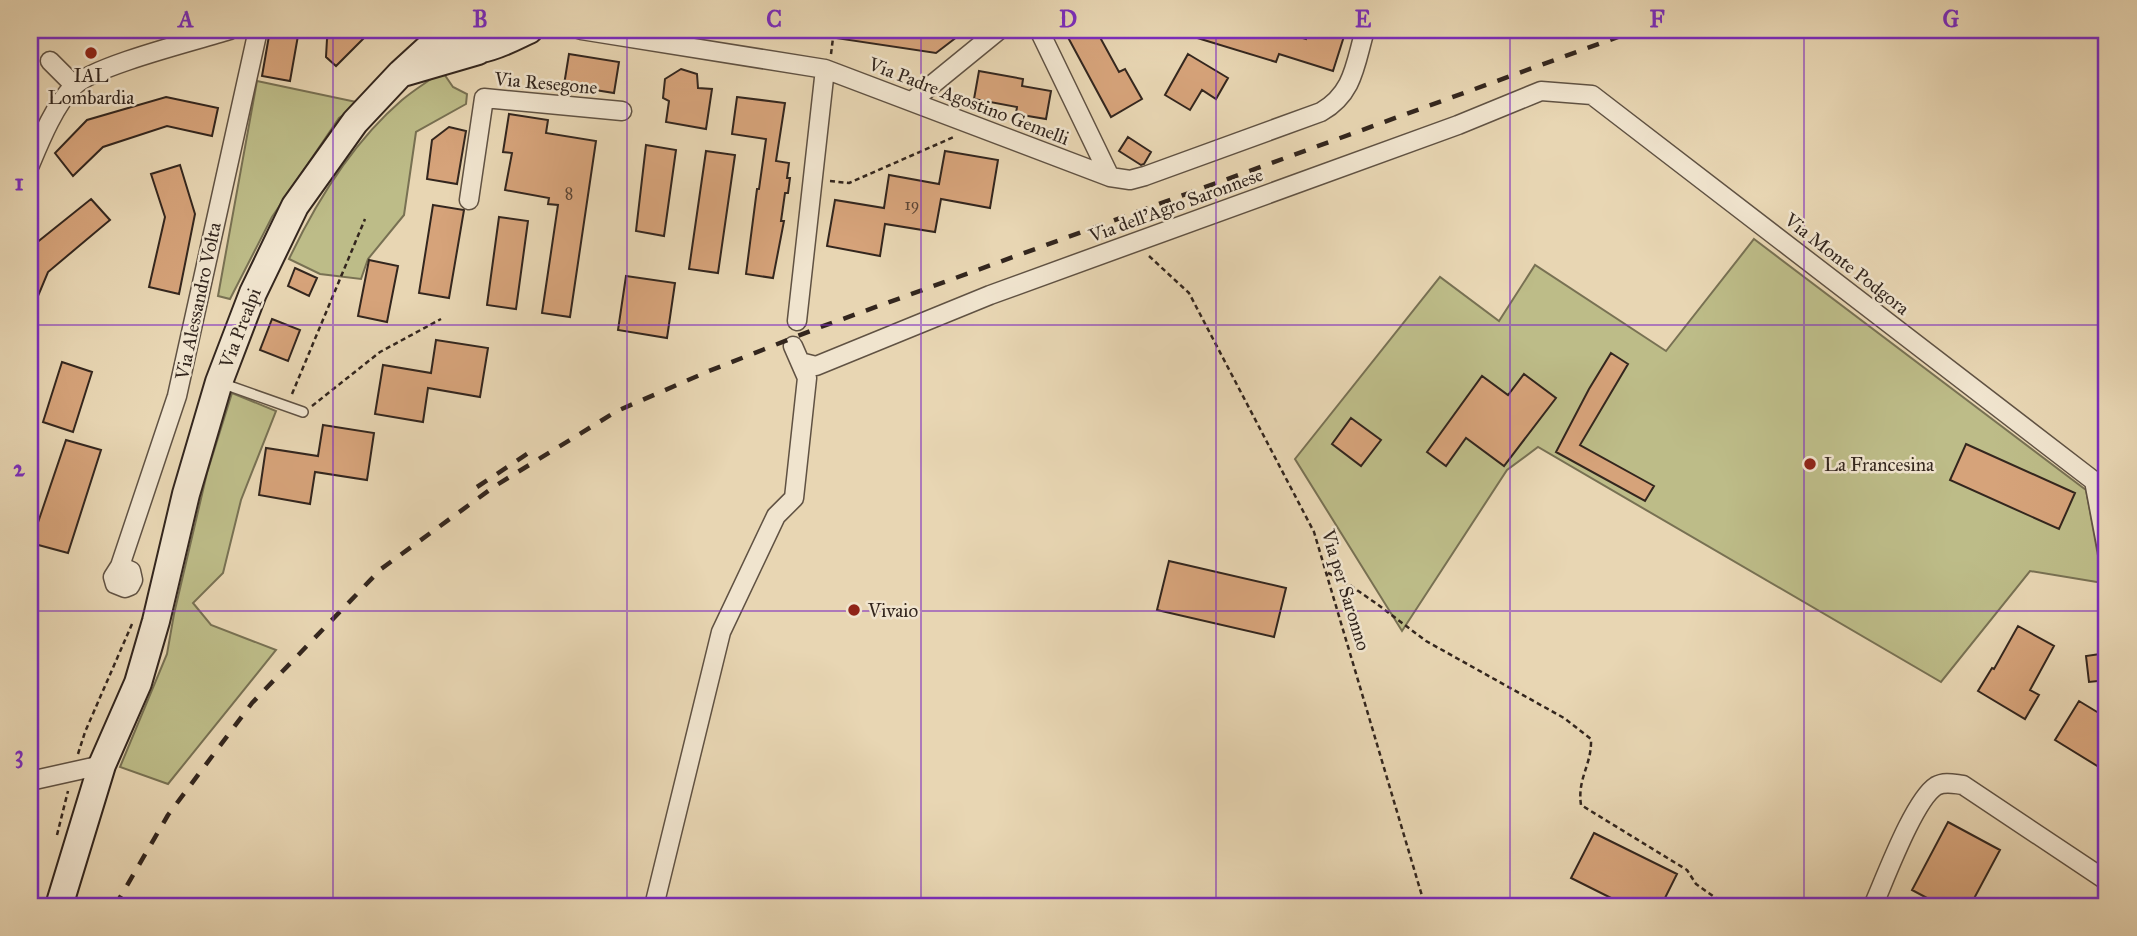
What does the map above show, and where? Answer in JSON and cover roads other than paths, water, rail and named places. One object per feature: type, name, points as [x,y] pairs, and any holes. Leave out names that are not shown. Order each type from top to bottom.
[{"type":"street","points":[[30,165],[50,121],[75,85],[101,70],[230,30]]},
{"type":"street","name":"Via Alessandro Volta","points":[[120,566],[177,396],[258,30]]},
{"type":"street","points":[[450,30],[461,45],[478,51]]},
{"type":"street","name":"Via Prealpi","points":[[102,765],[138,683],[156,621],[186,494],[219,382],[253,293],[295,206],[355,121],[401,73],[450,30]]},
{"type":"street","points":[[401,73],[492,47],[529,30]]},
{"type":"street","name":"Via Padre Agostino Gemelli","points":[[584,30],[827,70],[1110,177],[1130,180],[1334,104],[1346,92],[1365,30]]},
{"type":"street","points":[[912,101],[999,30]]},
{"type":"street","points":[[1039,30],[1110,177]]},
{"type":"street","points":[[50,61],[75,85]]},
{"type":"street","points":[[797,321],[827,70]]},
{"type":"street","name":"Via dell'Agro Saronnese","points":[[654,906],[721,632],[776,516],[794,498],[807,378],[797,354],[816,366],[989,295],[1458,124],[1541,91],[1569,93]]},
{"type":"street","name":"Via Monte Podgora","points":[[1569,93],[1592,95],[2094,481],[2107,549]]},
{"type":"street","name":"Via Resegone","points":[[469,200],[484,97],[622,111]]},
{"type":"street","points":[[30,781],[102,765],[59,906]]},
{"type":"street","points":[[1873,906],[1921,801],[1935,787],[1945,782],[1963,786],[2107,881]]},
{"type":"lane","points":[[219,382],[303,412]]},
{"type":"railway","points":[[115,906],[168,815],[252,703],[381,569],[495,486],[617,411],[818,328],[1637,30]]},
{"type":"railway","points":[[477,487],[530,452]]},
{"type":"place","name":"IAL Lombardia","points":[[91,53]]},
{"type":"place","name":"La Francesina","points":[[1810,464]]},
{"type":"place","name":"Vivaio","points":[[854,610]]}]
